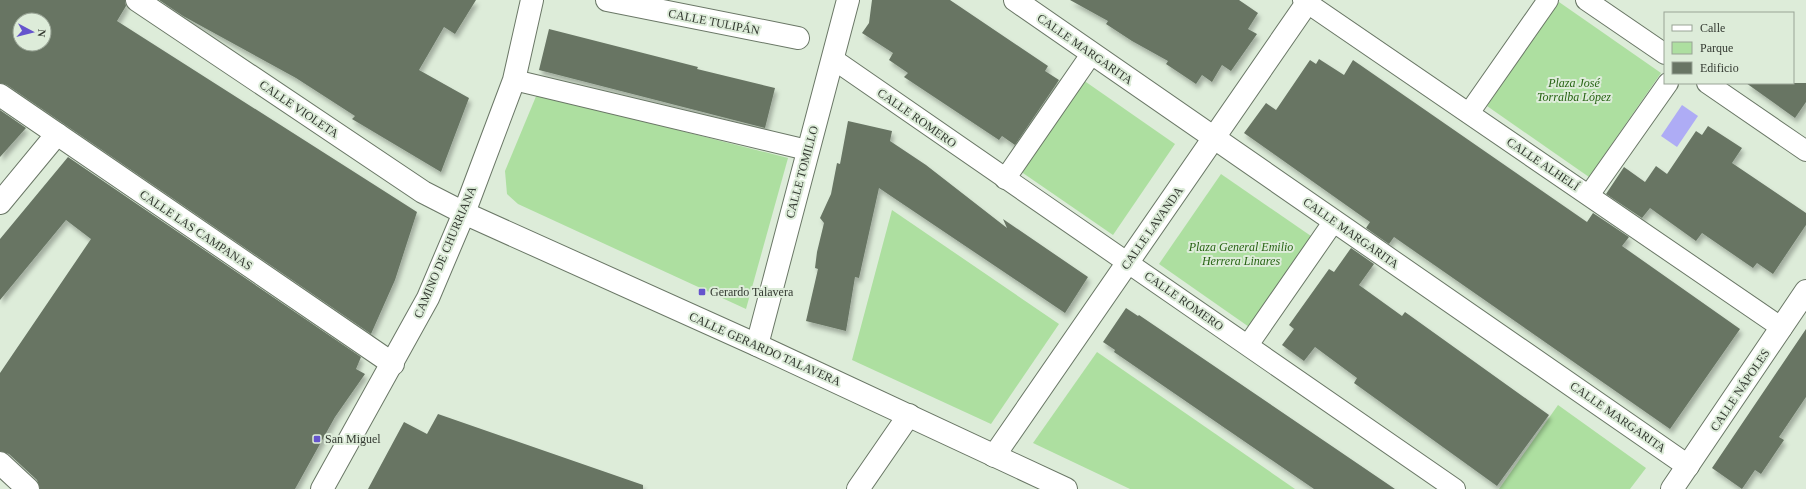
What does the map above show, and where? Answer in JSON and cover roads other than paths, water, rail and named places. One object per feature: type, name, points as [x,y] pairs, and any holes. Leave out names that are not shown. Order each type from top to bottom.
[{"type":"street","name":"CALLE VIOLETA","points":[[137,0],[423,192],[464,214]]},
{"type":"street","name":"CAMINO DE CHURRIANA","points":[[322,489],[393,364],[428,298],[464,214],[514,80],[532,0]]},
{"type":"street","name":"CALLE TULIPÁN","points":[[607,0],[798,38]]},
{"type":"street","name":"CALLE TOMILLO","points":[[757,345],[807,150],[848,0]]},
{"type":"street","name":"CALLE MARGARITA","points":[[1015,0],[1688,466]]},
{"type":"street","points":[[1469,113],[1548,0]]},
{"type":"street","points":[[1586,0],[1664,53]]},
{"type":"street","name":"CALLE ALHELÍ","points":[[1307,1],[1782,328]]},
{"type":"street","name":"CALLE LAVANDA","points":[[994,456],[1129,262],[1307,1]]},
{"type":"street","points":[[1005,179],[1092,54]]},
{"type":"street","name":"CALLE ROMERO","points":[[833,59],[1005,179],[1129,262],[1455,489]]},
{"type":"street","points":[[514,80],[807,150]]},
{"type":"street","points":[[1589,195],[1667,84]]},
{"type":"street","points":[[1708,84],[1806,151]]},
{"type":"street","name":"CALLE LAS CAMPANAS","points":[[0,95],[393,364]]},
{"type":"street","points":[[0,203],[57,134]]},
{"type":"street","name":"CALLE GERARDO TALAVERA","points":[[464,214],[757,345],[1066,489]]},
{"type":"street","points":[[1248,345],[1334,221]]},
{"type":"street","name":"CALLE NÁPOLES","points":[[1672,489],[1806,291]]},
{"type":"street","points":[[858,489],[909,415]]},
{"type":"street","points":[[0,463],[28,489]]},
{"type":"water","points":[[1682,105],[1698,116],[1677,147],[1661,136]]},
{"type":"place","name":"Gerardo Talavera","points":[[702,292]]},
{"type":"place","name":"San Miguel","points":[[317,439]]},
{"type":"park label","name":"Plaza José Torralba López","points":[[1574,90]]},
{"type":"park label","name":"Plaza General Emilio Herrera Linares","points":[[1241,254]]}]
